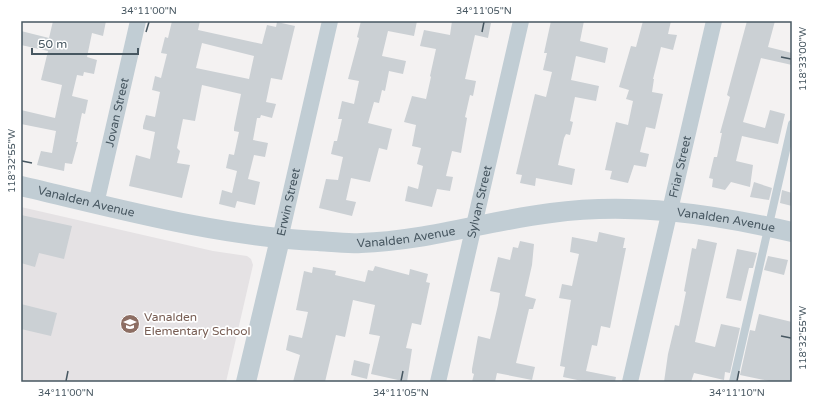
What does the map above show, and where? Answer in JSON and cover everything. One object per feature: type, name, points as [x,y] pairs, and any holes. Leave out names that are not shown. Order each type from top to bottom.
[{"type":"street","name":"Jovan Street","points":[[96,204],[138,21]]},
{"type":"street","name":"Erwin Street","points":[[246,382],[330,21]]},
{"type":"street","name":"Sylvan Street","points":[[438,382],[521,21]]},
{"type":"street","name":"Friar Street","points":[[630,382],[714,21]]},
{"type":"street","name":"Vanalden Avenue","points":[[21,186],[194,225],[280,239],[360,243],[440,234],[474,226],[551,213],[612,208],[670,211],[733,219],[792,232]]},
{"type":"lane","points":[[733,382],[792,124]]},
{"type":"shaded area","name":"Vanalden Elementary School","points":[[21,207],[213,251],[247,256],[251,259],[253,265],[226,382],[21,382]]},
{"type":"building","points":[[53,21],[106,21],[103,36],[92,33],[87,57],[97,60],[94,74],[84,72],[83,76],[77,75],[72,96],[88,100],[85,114],[82,113],[76,142],[78,142],[72,164],[65,163],[64,171],[37,165],[41,151],[52,153],[56,131],[21,124],[21,110],[55,118],[62,85],[41,80],[48,51],[21,45],[21,31],[49,38]]},
{"type":"building","points":[[172,21],[200,21],[198,30],[262,44],[267,25],[276,27],[277,22],[295,26],[282,80],[271,78],[266,102],[276,104],[272,118],[261,115],[260,118],[257,118],[253,140],[268,143],[265,157],[254,155],[248,179],[260,182],[255,205],[237,201],[235,208],[219,204],[222,190],[232,193],[237,171],[226,168],[229,154],[234,155],[239,132],[234,131],[234,128],[241,94],[202,85],[195,121],[183,119],[177,148],[180,151],[177,163],[190,165],[182,198],[129,186],[136,155],[150,159],[155,132],[143,129],[143,126],[146,115],[155,117],[160,92],[152,90],[155,76],[161,78],[167,54],[161,53],[165,37],[168,38]],"holes":[[[202,43],[254,56],[249,79],[196,68]]]},
{"type":"building","points":[[361,21],[417,21],[414,36],[388,31],[382,56],[406,61],[403,74],[389,71],[385,91],[382,90],[379,103],[374,102],[368,123],[392,129],[387,150],[379,148],[370,182],[351,178],[346,200],[356,202],[352,216],[319,208],[326,179],[338,180],[343,157],[331,154],[334,141],[337,141],[342,119],[338,119],[342,101],[354,104],[359,81],[348,79],[359,38],[357,37]]},
{"type":"building","points":[[452,21],[480,21],[491,23],[488,38],[475,35],[465,79],[476,81],[473,96],[470,95],[465,117],[467,118],[461,153],[452,151],[446,176],[453,177],[450,191],[437,189],[432,207],[405,201],[408,186],[418,189],[423,166],[417,164],[421,148],[412,146],[416,125],[404,122],[412,96],[426,99],[431,77],[436,49],[420,46],[424,30],[450,35]]},
{"type":"building","points":[[551,21],[584,21],[580,41],[608,48],[605,63],[576,56],[571,80],[599,86],[596,101],[575,97],[570,121],[573,122],[570,135],[566,134],[564,138],[558,165],[575,169],[572,185],[536,178],[535,186],[520,183],[522,175],[516,174],[535,94],[546,97],[552,72],[543,70],[547,53],[544,53]]},
{"type":"building","points":[[643,21],[671,21],[668,34],[677,35],[673,50],[661,47],[653,79],[652,92],[663,94],[655,129],[646,127],[640,152],[649,154],[646,167],[634,165],[628,183],[610,179],[612,171],[605,170],[616,122],[628,125],[633,101],[626,99],[629,90],[619,87],[631,46],[636,47]]},
{"type":"building","points":[[747,21],[775,21],[768,47],[792,53],[792,65],[761,58],[743,122],[765,128],[770,110],[785,114],[778,144],[742,136],[736,161],[753,165],[750,187],[731,182],[725,190],[712,187],[713,179],[709,178],[714,157],[717,157],[722,133],[720,133],[730,97],[727,95]]},
{"type":"building","points":[[754,182],[772,188],[769,200],[750,197]]},
{"type":"building","points":[[782,190],[792,193],[792,206],[780,203]]},
{"type":"building","points":[[21,215],[72,226],[64,259],[39,253],[35,267],[21,263]]},
{"type":"building","points":[[599,232],[625,238],[623,248],[626,248],[610,328],[601,326],[597,346],[592,345],[586,371],[616,377],[615,382],[581,382],[582,381],[563,377],[565,367],[560,366],[571,300],[559,298],[562,284],[572,286],[579,254],[570,252],[572,237],[597,242]]},
{"type":"building","points":[[698,239],[717,243],[695,342],[715,347],[721,324],[740,328],[730,373],[725,372],[724,380],[694,373],[691,382],[664,382],[668,354],[675,325],[679,326],[686,292],[684,291],[692,248],[696,249]]},
{"type":"building","points":[[520,241],[534,244],[532,265],[525,296],[536,299],[533,309],[529,309],[516,363],[535,367],[532,380],[497,373],[495,382],[472,382],[474,374],[472,373],[472,369],[478,336],[490,339],[498,305],[500,293],[490,291],[498,257],[510,260],[513,247],[518,248]]},
{"type":"building","points":[[737,249],[757,253],[753,268],[749,268],[741,301],[726,298]]},
{"type":"building","points":[[768,256],[788,260],[784,275],[764,270]]},
{"type":"building","points":[[375,266],[409,275],[410,269],[428,274],[426,282],[430,283],[421,325],[412,323],[406,348],[412,349],[407,382],[371,374],[380,336],[369,334],[375,305],[353,300],[345,337],[336,335],[325,382],[293,382],[300,355],[286,350],[289,335],[302,338],[308,312],[296,310],[304,271],[312,273],[313,267],[336,271],[335,275],[365,282],[368,270],[373,271]]},
{"type":"building","points":[[21,304],[57,313],[51,336],[21,329]]},
{"type":"building","points":[[759,314],[792,322],[792,382],[774,382],[740,375],[750,330],[755,331]]},
{"type":"building","points":[[354,360],[370,364],[367,379],[351,375]]},
{"type":"place","name":"Vanalden Elementary School","points":[[130,324]]}]
